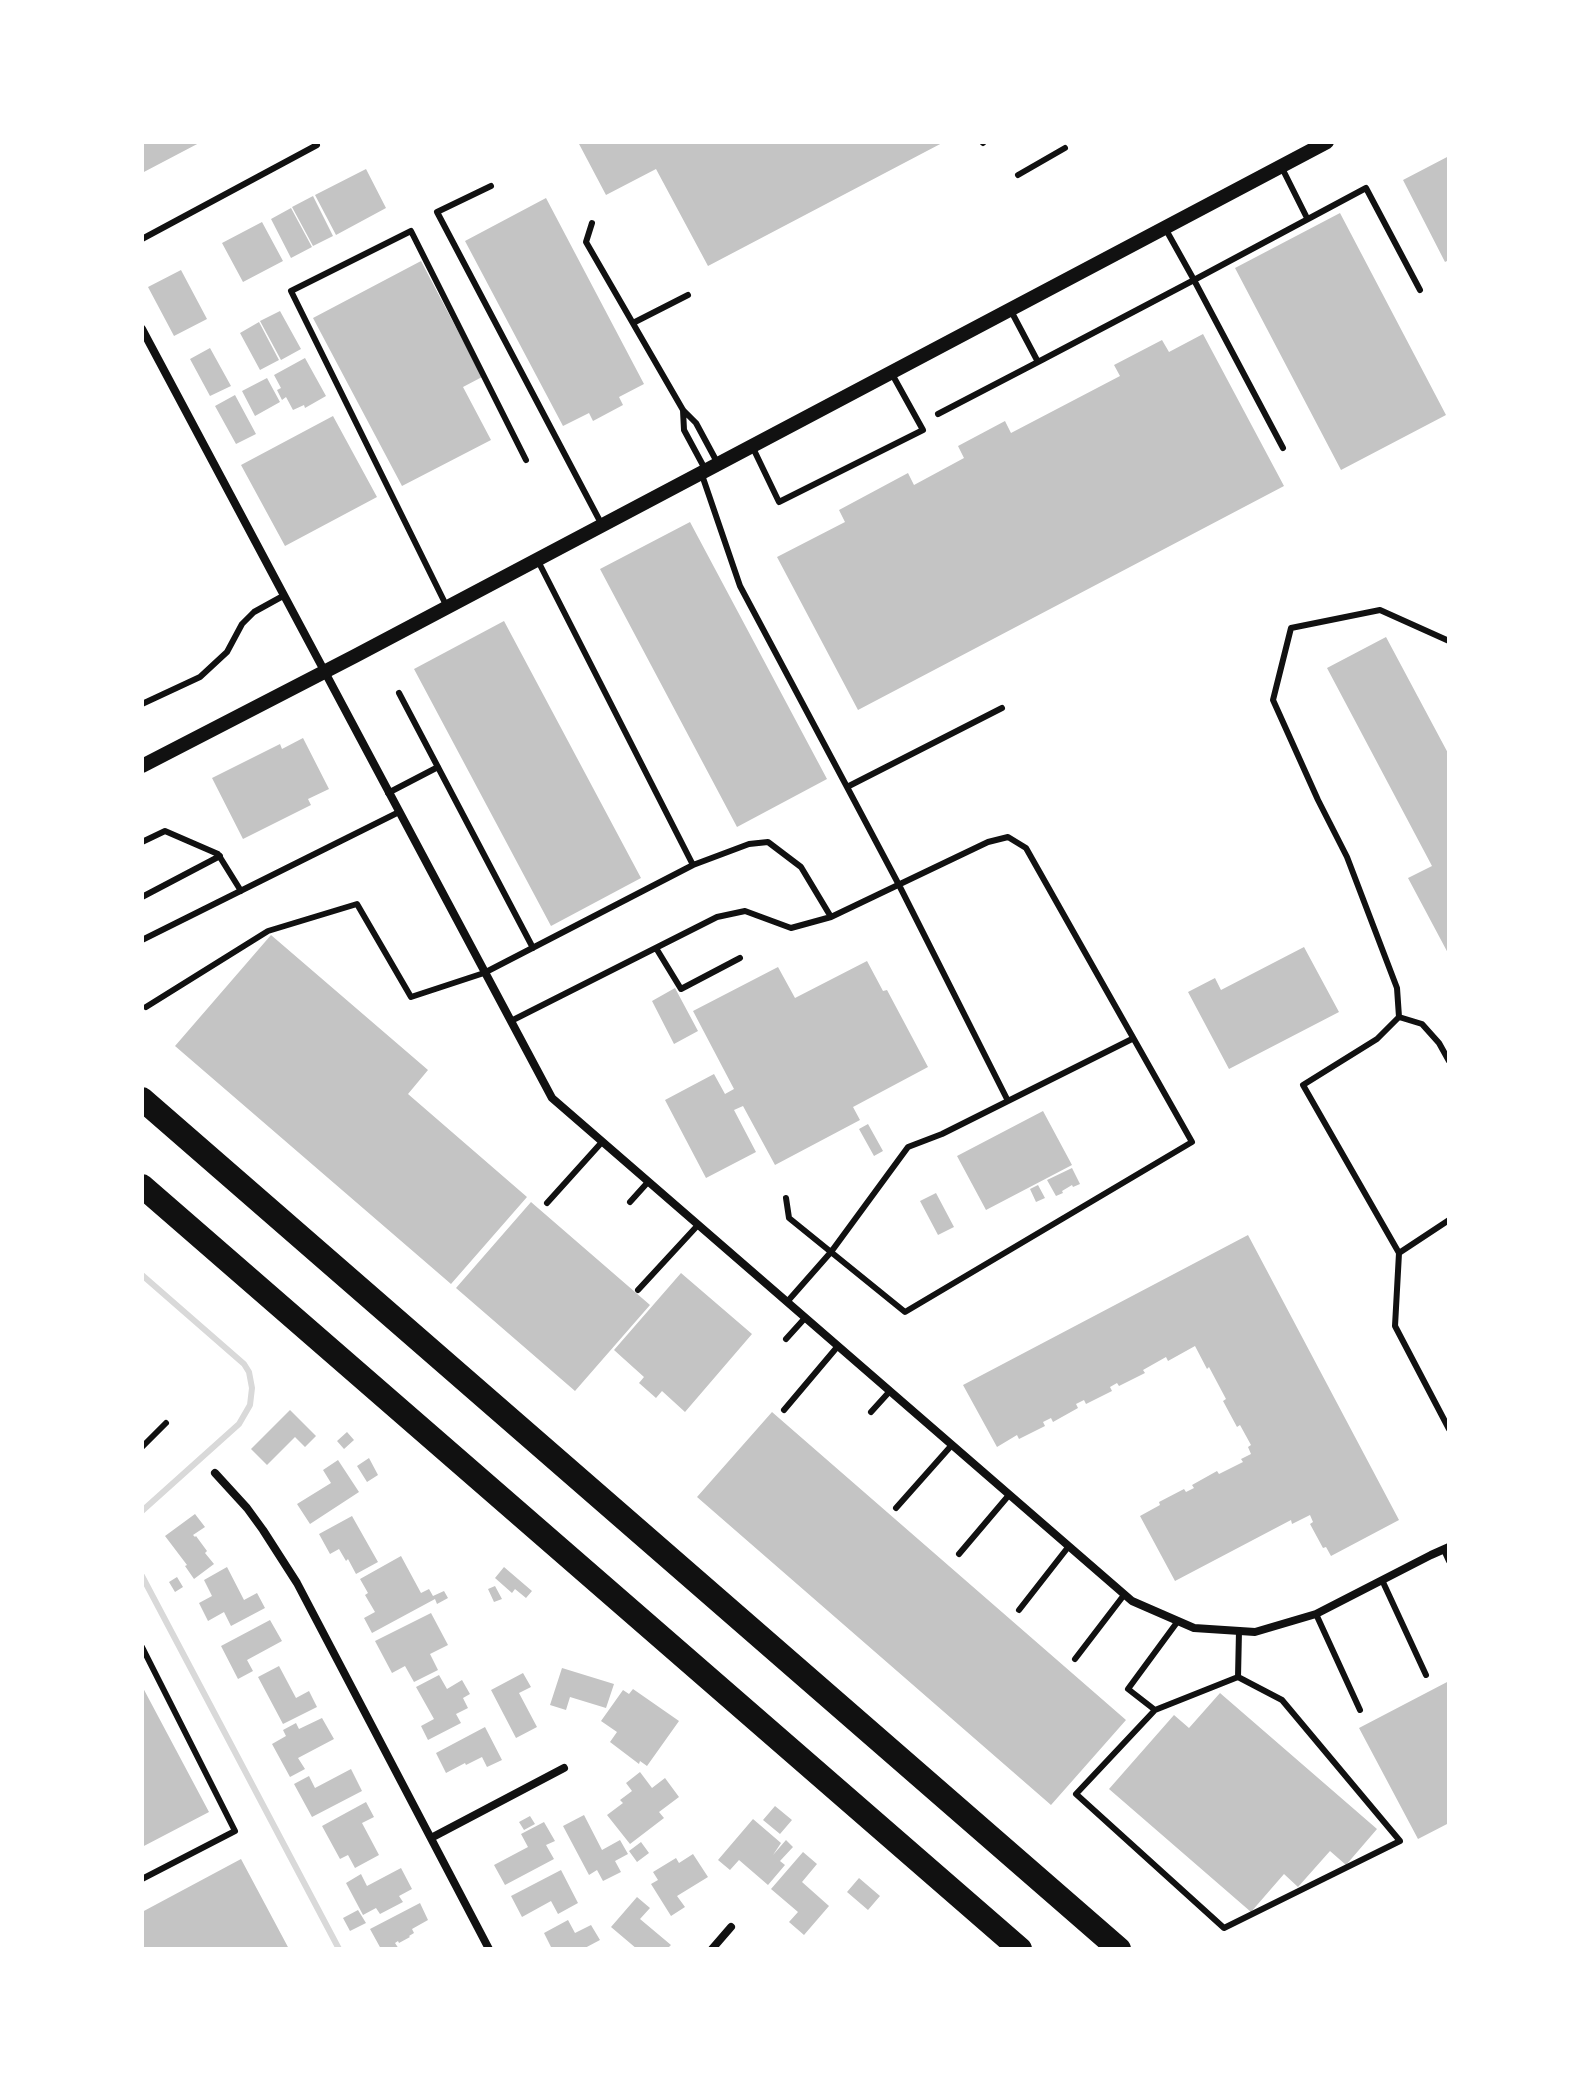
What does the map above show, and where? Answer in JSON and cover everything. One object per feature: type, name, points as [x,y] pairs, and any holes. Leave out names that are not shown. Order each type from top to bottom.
[{"type":"highway","points":[[142,1099],[1119,1949]]},
{"type":"highway","points":[[142,1186],[1020,1949]]},
{"type":"street","points":[[142,766],[1327,142]]},
{"type":"street","points":[[142,329],[552,1098],[1132,1601],[1194,1628],[1255,1632],[1316,1614],[1446,1548]]},
{"type":"street","points":[[215,1473],[247,1508],[281,1555],[489,1949]]},
{"type":"street","points":[[431,1838],[564,1768]]},
{"type":"street","points":[[712,1949],[731,1927]]},
{"type":"lane","points":[[142,239],[317,145]]},
{"type":"lane","points":[[1018,175],[1065,148]]},
{"type":"lane","points":[[1281,166],[1307,218]]},
{"type":"lane","points":[[491,186],[437,212],[602,525]]},
{"type":"lane","points":[[938,414],[1366,188],[1420,290]]},
{"type":"lane","points":[[592,223],[586,242],[683,410],[696,423],[740,586],[899,885],[1008,1101]]},
{"type":"lane","points":[[1165,228],[1283,448]]},
{"type":"lane","points":[[447,607],[291,291],[411,231],[526,460]]},
{"type":"lane","points":[[633,323],[688,295]]},
{"type":"lane","points":[[1010,309],[1038,362]]},
{"type":"lane","points":[[751,445],[779,502],[923,430],[891,371]]},
{"type":"lane","points":[[683,410],[684,430],[708,468]]},
{"type":"lane","points":[[537,559],[693,865]]},
{"type":"lane","points":[[142,704],[200,677],[227,652],[242,624],[254,612],[283,596]]},
{"type":"lane","points":[[1449,641],[1380,610],[1291,628],[1273,700],[1347,857],[1397,988],[1399,1017],[1377,1039],[1303,1085],[1399,1253],[1395,1326],[1449,1429]]},
{"type":"lane","points":[[399,693],[533,948]]},
{"type":"lane","points":[[847,787],[1002,708]]},
{"type":"lane","points":[[388,793],[438,767]]},
{"type":"lane","points":[[142,940],[399,812]]},
{"type":"lane","points":[[142,842],[165,831],[220,856],[241,891]]},
{"type":"lane","points":[[511,1021],[717,917],[745,911],[791,928],[831,917],[988,842],[1008,837],[1026,848],[1192,1142],[905,1312],[789,1218],[786,1198]]},
{"type":"lane","points":[[146,1007],[268,931],[357,904],[411,997],[484,973],[693,865],[749,844],[768,842],[801,867],[831,917]]},
{"type":"lane","points":[[142,897],[220,856]]},
{"type":"lane","points":[[656,948],[681,989],[740,958]]},
{"type":"lane","points":[[1399,1017],[1422,1024],[1439,1043],[1449,1061]]},
{"type":"lane","points":[[787,1302],[831,1252],[908,1147],[942,1134],[1132,1039]]},
{"type":"lane","points":[[547,1203],[602,1142]]},
{"type":"lane","points":[[630,1202],[648,1182]]},
{"type":"lane","points":[[1399,1253],[1449,1220]]},
{"type":"lane","points":[[638,1290],[698,1225]]},
{"type":"lane","points":[[786,1339],[805,1318]]},
{"type":"lane","points":[[784,1410],[838,1346]]},
{"type":"lane","points":[[871,1412],[890,1391]]},
{"type":"lane","points":[[142,1447],[166,1423]]},
{"type":"lane","points":[[896,1508],[951,1446]]},
{"type":"lane","points":[[959,1554],[1009,1495]]},
{"type":"lane","points":[[1019,1610],[1069,1546]]},
{"type":"lane","points":[[1446,1548],[1449,1561]]},
{"type":"lane","points":[[1382,1580],[1426,1675]]},
{"type":"lane","points":[[1075,1659],[1124,1595]]},
{"type":"lane","points":[[1316,1614],[1360,1710]]},
{"type":"lane","points":[[1155,1710],[1128,1689],[1178,1621]]},
{"type":"lane","points":[[1238,1677],[1239,1631]]},
{"type":"lane","points":[[142,1647],[235,1831],[142,1879]]},
{"type":"lane","points":[[1238,1677],[1282,1700],[1400,1841],[1224,1928],[1076,1794],[1155,1710],[1238,1677]]},
{"type":"building","points":[[142,142],[201,142],[142,173]]},
{"type":"building","points":[[578,142],[944,142],[708,266],[656,169],[606,195]]},
{"type":"building","points":[[1449,156],[1449,260],[1445,262],[1403,180]]},
{"type":"building","points":[[366,169],[386,208],[336,235],[315,195]]},
{"type":"building","points":[[313,196],[333,236],[313,246],[292,207]]},
{"type":"building","points":[[546,198],[644,384],[619,397],[623,405],[593,421],[589,413],[563,426],[465,241]]},
{"type":"building","points":[[291,208],[312,247],[291,258],[271,219]]},
{"type":"building","points":[[1340,213],[1446,415],[1341,470],[1235,268]]},
{"type":"building","points":[[262,222],[283,261],[243,282],[222,243]]},
{"type":"building","points":[[421,261],[482,377],[463,387],[491,440],[402,486],[313,318]]},
{"type":"building","points":[[181,270],[207,319],[174,336],[148,287]]},
{"type":"building","points":[[280,311],[301,349],[281,360],[260,321]]},
{"type":"building","points":[[259,322],[279,360],[260,370],[240,333]]},
{"type":"building","points":[[1203,334],[1284,486],[858,710],[777,557],[845,522],[839,510],[908,473],[914,485],[964,458],[958,446],[1005,421],[1011,433],[1120,376],[1114,365],[1162,340],[1169,352]]},
{"type":"building","points":[[210,348],[231,386],[210,396],[190,359]]},
{"type":"building","points":[[305,358],[326,396],[305,408],[304,405],[293,410],[286,397],[282,400],[277,390],[281,388],[274,375]]},
{"type":"building","points":[[267,378],[280,402],[255,416],[242,391]]},
{"type":"building","points":[[235,395],[256,434],[236,444],[215,406]]},
{"type":"building","points":[[333,416],[377,497],[285,546],[241,465]]},
{"type":"building","points":[[690,522],[827,779],[737,827],[600,569]]},
{"type":"building","points":[[504,621],[641,878],[551,926],[414,669]]},
{"type":"building","points":[[1386,637],[1449,755],[1449,955],[1408,878],[1432,866],[1327,668]]},
{"type":"building","points":[[303,738],[329,789],[308,799],[311,805],[243,839],[212,778],[280,744],[282,749]]},
{"type":"building","points":[[271,935],[428,1070],[408,1094],[527,1197],[451,1284],[175,1046]]},
{"type":"building","points":[[1304,947],[1339,1012],[1229,1069],[1188,992],[1215,978],[1221,990]]},
{"type":"building","points":[[867,961],[883,991],[887,990],[928,1067],[853,1107],[860,1120],[775,1165],[743,1106],[734,1110],[756,1152],[706,1178],[665,1100],[714,1074],[725,1094],[734,1089],[693,1011],[778,967],[795,998]]},
{"type":"building","points":[[675,988],[698,1031],[674,1044],[652,1001]]},
{"type":"building","points":[[1043,1111],[1072,1165],[986,1210],[957,1156]]},
{"type":"building","points":[[868,1124],[883,1151],[874,1156],[859,1129]]},
{"type":"building","points":[[1072,1168],[1080,1184],[1072,1185],[1056,1196],[1047,1180]]},
{"type":"building","points":[[1038,1185],[1045,1198],[1036,1202],[1030,1189]]},
{"type":"building","points":[[936,1193],[954,1227],[938,1235],[920,1201]]},
{"type":"building","points":[[531,1202],[650,1305],[575,1391],[456,1288]]},
{"type":"building","points":[[1248,1235],[1399,1520],[1331,1556],[1310,1524],[1313,1522],[1310,1515],[1292,1524],[1291,1520],[1175,1581],[1140,1516],[1184,1489],[1186,1492],[1194,1488],[1192,1485],[1217,1471],[1219,1474],[1243,1462],[1241,1459],[1251,1454],[1248,1447],[1251,1445],[1240,1425],[1237,1427],[1223,1401],[1226,1399],[1195,1346],[1168,1361],[1166,1357],[1143,1370],[1145,1373],[1119,1386],[1117,1383],[1110,1387],[1112,1391],[1086,1404],[1084,1400],[1076,1404],[1078,1408],[1053,1422],[1051,1418],[1043,1422],[1045,1426],[1019,1439],[1017,1435],[997,1447],[963,1385]]},
{"type":"building","points":[[681,1273],[752,1334],[685,1412],[662,1391],[656,1398],[639,1383],[644,1377],[614,1350]]},
{"type":"building","points":[[290,1410],[316,1436],[305,1447],[295,1437],[267,1465],[251,1449]]},
{"type":"building","points":[[772,1412],[1126,1720],[1051,1805],[697,1497]]},
{"type":"building","points":[[347,1432],[354,1440],[344,1449],[337,1441]]},
{"type":"building","points":[[369,1458],[378,1475],[367,1482],[357,1466]]},
{"type":"building","points":[[338,1460],[359,1492],[310,1524],[297,1504],[331,1483],[323,1470]]},
{"type":"building","points":[[195,1514],[205,1527],[193,1535],[214,1564],[194,1579],[165,1536]]},
{"type":"building","points":[[352,1516],[378,1562],[356,1574],[339,1549],[330,1554],[319,1534]]},
{"type":"building","points":[[401,1556],[421,1593],[429,1589],[433,1596],[444,1591],[448,1598],[437,1604],[435,1599],[372,1633],[364,1618],[375,1612],[360,1579]]},
{"type":"building","points":[[227,1567],[244,1600],[257,1593],[265,1608],[231,1626],[224,1612],[208,1621],[199,1603],[212,1596],[204,1580]]},
{"type":"building","points":[[504,1567],[532,1591],[526,1598],[515,1589],[512,1593],[495,1578]]},
{"type":"building","points":[[177,1577],[183,1587],[175,1592],[169,1582]]},
{"type":"building","points":[[495,1586],[502,1599],[494,1602],[488,1589]]},
{"type":"building","points":[[431,1613],[448,1645],[430,1654],[438,1670],[414,1682],[405,1666],[392,1673],[375,1641]]},
{"type":"building","points":[[270,1620],[282,1641],[247,1660],[253,1671],[238,1679],[221,1646]]},
{"type":"building","points":[[279,1666],[296,1698],[309,1691],[317,1707],[283,1724],[258,1677]]},
{"type":"building","points":[[562,1668],[614,1684],[606,1708],[570,1697],[566,1710],[550,1705]]},
{"type":"building","points":[[523,1673],[531,1687],[519,1693],[537,1727],[516,1738],[491,1690]]},
{"type":"building","points":[[439,1675],[447,1689],[462,1680],[470,1694],[463,1698],[468,1708],[456,1714],[461,1723],[428,1740],[421,1726],[434,1719],[416,1687]]},
{"type":"building","points":[[1449,1681],[1449,1823],[1418,1839],[1359,1728]]},
{"type":"building","points":[[142,1686],[209,1812],[142,1847]]},
{"type":"building","points":[[633,1689],[679,1721],[647,1766],[640,1761],[639,1764],[610,1742],[617,1732],[601,1721],[623,1690],[629,1694]]},
{"type":"building","points":[[1220,1693],[1377,1829],[1346,1865],[1330,1851],[1298,1887],[1284,1874],[1251,1912],[1109,1789],[1174,1715],[1189,1728]]},
{"type":"building","points":[[322,1718],[334,1739],[298,1758],[305,1769],[290,1777],[272,1744],[286,1736],[283,1730],[296,1723],[299,1729]]},
{"type":"building","points":[[485,1727],[502,1760],[487,1767],[482,1757],[446,1773],[436,1753]]},
{"type":"building","points":[[351,1769],[362,1791],[312,1817],[294,1784],[309,1776],[315,1788]]},
{"type":"building","points":[[640,1772],[652,1788],[665,1778],[679,1797],[659,1812],[664,1818],[630,1844],[607,1815],[623,1803],[620,1800],[632,1791],[626,1783]]},
{"type":"building","points":[[366,1802],[374,1817],[362,1823],[379,1855],[355,1868],[348,1855],[340,1859],[322,1826]]},
{"type":"building","points":[[775,1806],[792,1820],[780,1834],[763,1820]]},
{"type":"building","points":[[584,1815],[602,1850],[620,1840],[628,1854],[615,1861],[621,1872],[603,1881],[597,1870],[589,1875],[563,1826]]},
{"type":"building","points":[[530,1816],[535,1824],[524,1830],[519,1822]]},
{"type":"building","points":[[753,1819],[781,1843],[773,1855],[786,1840],[793,1847],[780,1861],[785,1865],[768,1885],[739,1860],[730,1870],[718,1860]]},
{"type":"building","points":[[544,1822],[555,1841],[546,1845],[554,1859],[505,1885],[494,1865],[528,1847],[521,1834]]},
{"type":"building","points":[[641,1842],[649,1853],[637,1862],[629,1851]]},
{"type":"building","points":[[803,1852],[817,1864],[802,1882],[829,1906],[804,1935],[789,1922],[798,1912],[771,1889]]},
{"type":"building","points":[[693,1854],[708,1877],[677,1896],[685,1907],[671,1916],[651,1884],[658,1880],[653,1872],[676,1858],[679,1863]]},
{"type":"building","points":[[241,1859],[289,1949],[142,1949],[142,1912]]},
{"type":"building","points":[[401,1868],[412,1889],[399,1896],[403,1902],[380,1914],[376,1908],[363,1915],[346,1883],[361,1874],[367,1886]]},
{"type":"building","points":[[561,1870],[578,1903],[558,1914],[551,1901],[522,1917],[511,1896]]},
{"type":"building","points":[[859,1878],[880,1896],[868,1910],[847,1892]]},
{"type":"building","points":[[637,1897],[650,1908],[640,1919],[671,1945],[667,1949],[637,1949],[611,1927]]},
{"type":"building","points":[[420,1903],[428,1920],[412,1929],[414,1933],[410,1937],[395,1943],[399,1949],[381,1949],[370,1929]]},
{"type":"building","points":[[358,1910],[366,1923],[350,1931],[343,1918]]},
{"type":"building","points":[[568,1920],[575,1933],[591,1925],[600,1940],[583,1949],[552,1949],[544,1933]]},
{"type":"waterway","points":[[142,1275],[244,1364],[252,1388],[250,1405],[239,1424],[142,1511]]},
{"type":"waterway","points":[[142,1576],[339,1949]]}]
